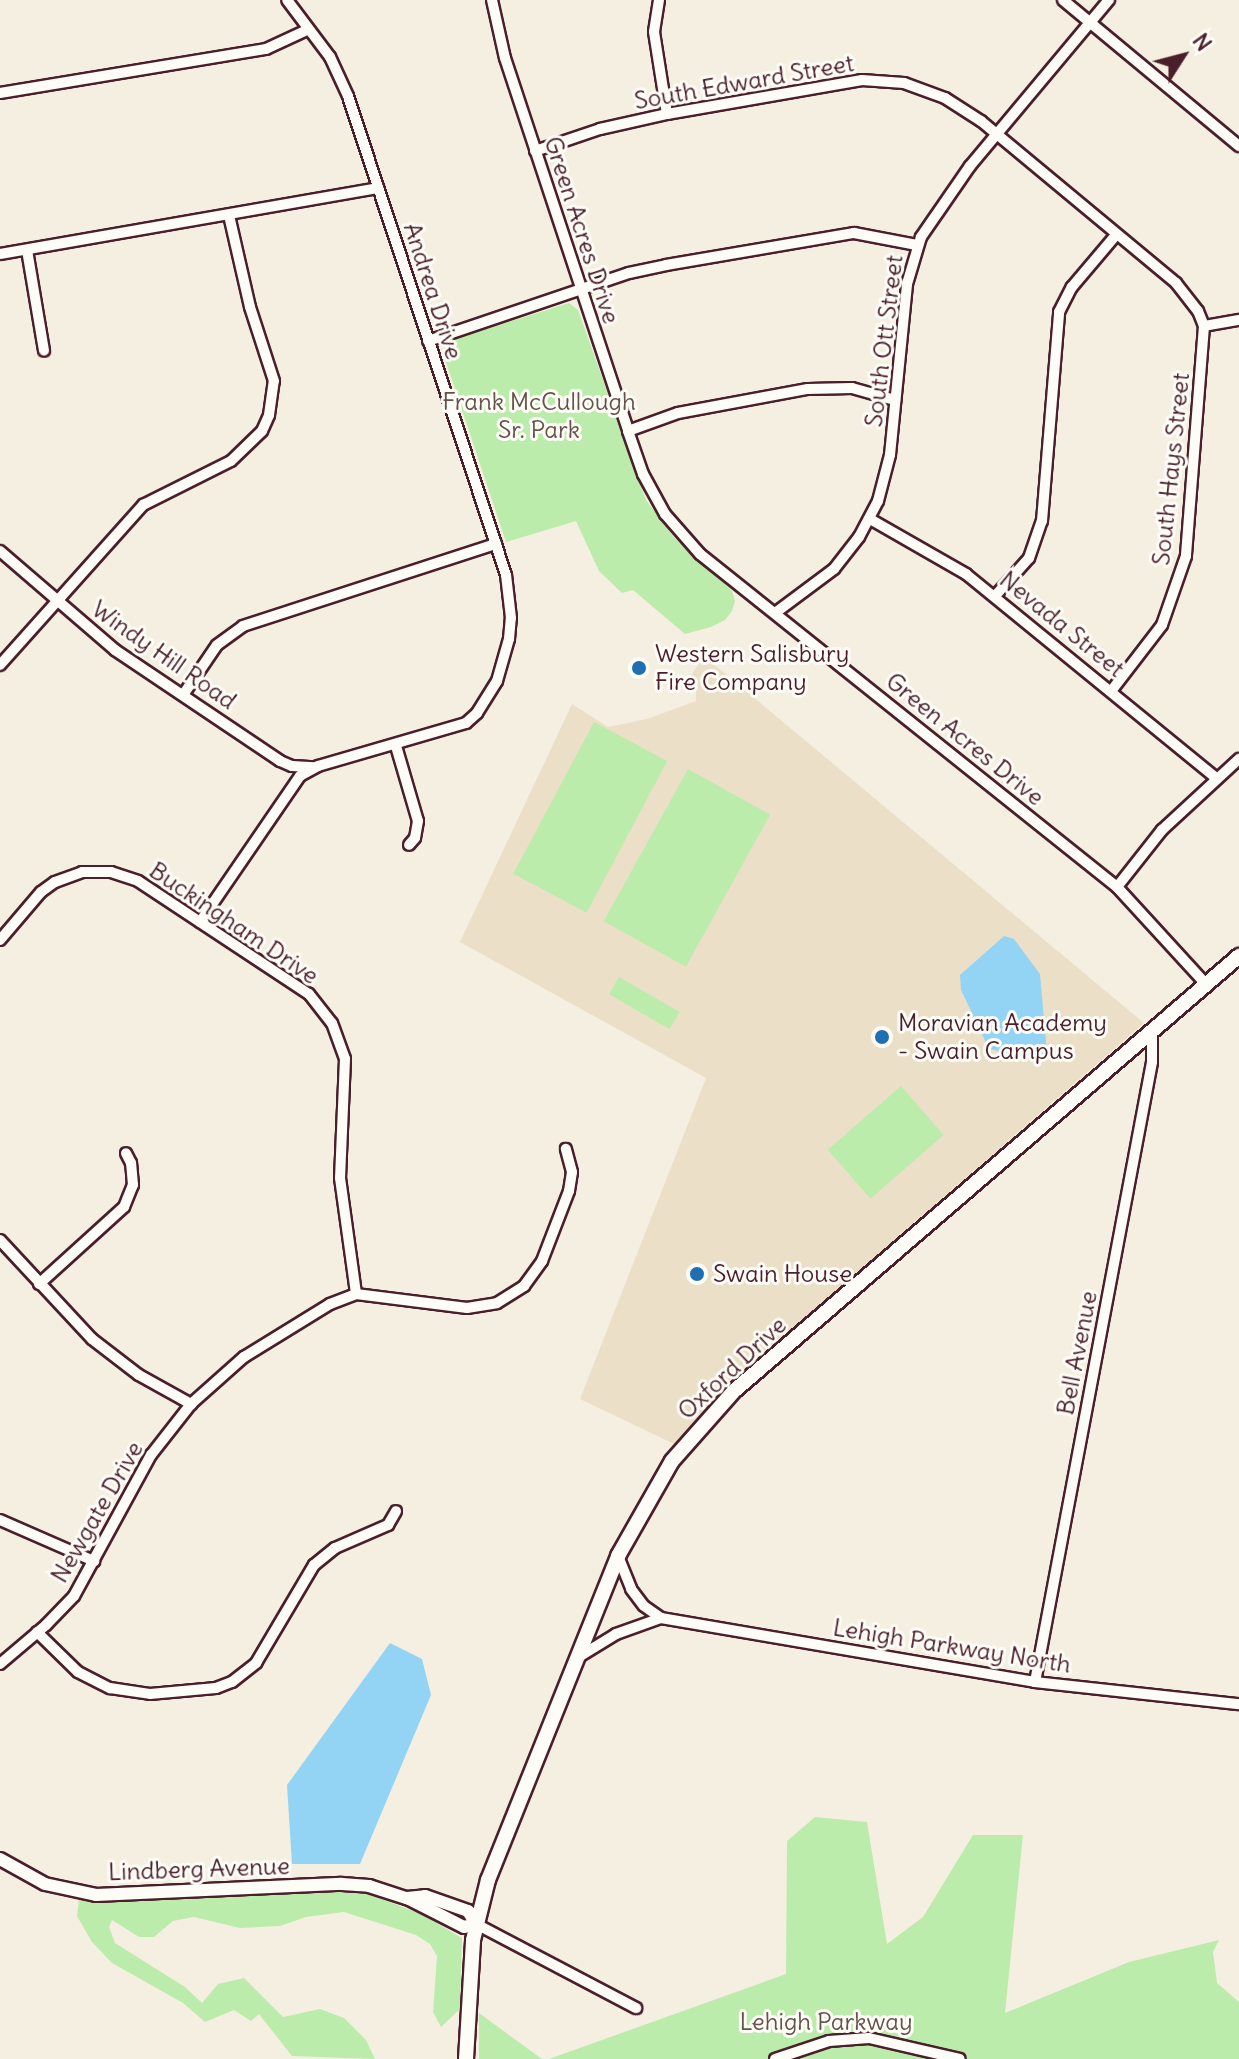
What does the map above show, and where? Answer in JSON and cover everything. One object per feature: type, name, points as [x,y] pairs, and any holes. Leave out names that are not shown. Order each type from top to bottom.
[{"type":"main road","name":"Oxford Drive","points":[[466,2059],[476,1924],[488,1880],[618,1556],[672,1461],[734,1391],[1239,956]]},
{"type":"street","name":"Andrea Drive","points":[[200,922],[292,784],[318,766],[396,746],[466,723],[485,702],[497,681],[509,639],[511,618],[506,575],[340,76],[287,0]]},
{"type":"street","name":"Green Acres Drive","points":[[492,0],[505,58],[628,431],[653,494],[679,532],[700,554],[1117,887],[1206,984]]},
{"type":"street","points":[[659,0],[654,32],[667,114]]},
{"type":"street","points":[[1063,0],[1239,146]]},
{"type":"street","name":"South Ott Street","points":[[775,613],[834,569],[870,519],[886,475],[907,284],[917,245],[945,199],[1109,0]]},
{"type":"street","points":[[0,93],[266,49],[309,29]]},
{"type":"street","name":"South Edward Street","points":[[535,151],[600,129],[667,114],[842,83],[884,80],[904,83],[945,98],[997,135],[1176,283],[1187,295],[1204,326]]},
{"type":"street","points":[[0,254],[378,188]]},
{"type":"street","points":[[0,665],[143,505],[243,453],[262,431],[273,399],[271,367],[250,307],[229,215]]},
{"type":"street","points":[[428,341],[666,265],[830,235],[877,235],[917,245]]},
{"type":"street","points":[[995,596],[1029,558],[1042,521],[1059,312],[1072,287],[1116,235]]},
{"type":"street","points":[[27,250],[44,351]]},
{"type":"street","points":[[1204,326],[1239,320]]},
{"type":"street","name":"South Hays Street","points":[[1112,690],[1154,639],[1181,576],[1190,527],[1204,326]]},
{"type":"street","points":[[628,431],[678,413],[808,389],[852,388],[895,400]]},
{"type":"street","name":"Nevada Street","points":[[870,519],[935,554],[995,596],[1216,778]]},
{"type":"street","points":[[183,695],[217,645],[243,626],[496,544]]},
{"type":"street","name":"Windy Hill Road","points":[[0,551],[115,650],[280,761],[305,768],[318,766]]},
{"type":"street","points":[[396,746],[418,821],[418,830],[409,845]]},
{"type":"street","points":[[1117,887],[1162,830],[1239,759]]},
{"type":"street","name":"Buckingham Drive","points":[[0,940],[41,892],[55,882],[97,871],[138,881],[309,994],[327,1015],[340,1040],[346,1078],[341,1189],[356,1294]]},
{"type":"street","name":"Bell Avenue","points":[[1035,1682],[1152,1062],[1152,1031]]},
{"type":"street","points":[[356,1294],[467,1308],[497,1303],[513,1295],[542,1261],[569,1191],[572,1172],[566,1149]]},
{"type":"street","points":[[39,1284],[124,1207],[134,1176],[126,1153]]},
{"type":"street","points":[[0,1240],[66,1315],[115,1358],[191,1404]]},
{"type":"street","name":"Newgate Drive","points":[[0,1664],[74,1596],[142,1468],[191,1404],[264,1344],[330,1304],[356,1294]]},
{"type":"street","points":[[37,1632],[78,1672],[110,1688],[150,1694],[216,1688],[232,1682],[256,1663],[314,1565],[335,1548],[388,1525],[396,1511]]},
{"type":"street","points":[[0,1520],[94,1561]]},
{"type":"street","points":[[618,1556],[631,1589],[644,1606],[661,1618]]},
{"type":"street","name":"Lehigh Parkway North","points":[[577,1658],[616,1634],[661,1618],[1035,1682],[1239,1704]]},
{"type":"street","name":"Lindberg Avenue","points":[[0,1859],[45,1884],[96,1895],[342,1884],[369,1886],[407,1898],[425,1896],[468,1911],[476,1924],[636,2008]]},
{"type":"street","points":[[775,2059],[824,2042],[849,2038],[894,2042],[960,2059]]},
{"type":"shaded area","name":"Moravian Academy - Swain Campus","points":[[704,656],[1144,1023],[741,1373],[674,1444],[580,1399],[706,1078],[460,942],[572,704],[608,727],[647,719],[696,701],[696,687],[690,677]]},
{"type":"green space","name":"Frank McCullough Sr. Park","points":[[569,303],[578,310],[646,500],[673,536],[732,591],[735,601],[732,611],[725,620],[711,627],[685,634],[633,590],[622,593],[599,571],[576,521],[506,542],[443,353],[444,347],[451,340]]},
{"type":"green space","points":[[594,722],[667,761],[587,913],[513,874]]},
{"type":"green space","points":[[688,769],[770,815],[686,967],[604,921]]},
{"type":"green space","points":[[619,977],[680,1012],[670,1029],[609,994]]},
{"type":"green space","points":[[901,1086],[944,1135],[870,1199],[828,1150]]},
{"type":"green space","name":"Lehigh Parkway","points":[[815,1817],[867,1822],[887,1944],[923,1917],[973,1835],[1023,1835],[1005,2013],[1129,1962],[1219,1940],[1213,1952],[1217,1983],[1239,2002],[1239,2059],[549,2059],[786,1974],[787,1841]]},
{"type":"green space","points":[[361,1891],[421,1914],[462,1938],[460,2009],[441,2027],[433,2012],[437,1956],[430,1944],[416,1935],[344,1912],[306,1917],[280,1926],[240,1928],[194,1917],[173,1921],[154,1937],[139,1937],[112,1920],[109,1927],[115,1943],[185,1987],[202,2003],[218,1984],[244,1978],[283,2017],[320,2009],[344,2018],[366,2040],[375,2059],[292,2056],[259,2014],[251,2021],[234,2010],[205,2022],[183,2003],[112,1963],[92,1942],[77,1916],[79,1899],[153,1900]]},
{"type":"green space","points":[[479,2013],[542,2059],[479,2059]]},
{"type":"water","points":[[1004,936],[1014,939],[1040,974],[1047,1053],[1037,1059],[989,1049],[961,990],[960,975]]},
{"type":"water","points":[[390,1643],[422,1659],[431,1695],[360,1864],[292,1864],[287,1785]]},
{"type":"place","name":"Western Salisbury Fire Company","points":[[639,668]]},
{"type":"place","name":"Moravian Academy - Swain Campus","points":[[882,1037]]},
{"type":"place","name":"Swain House","points":[[697,1274]]}]
